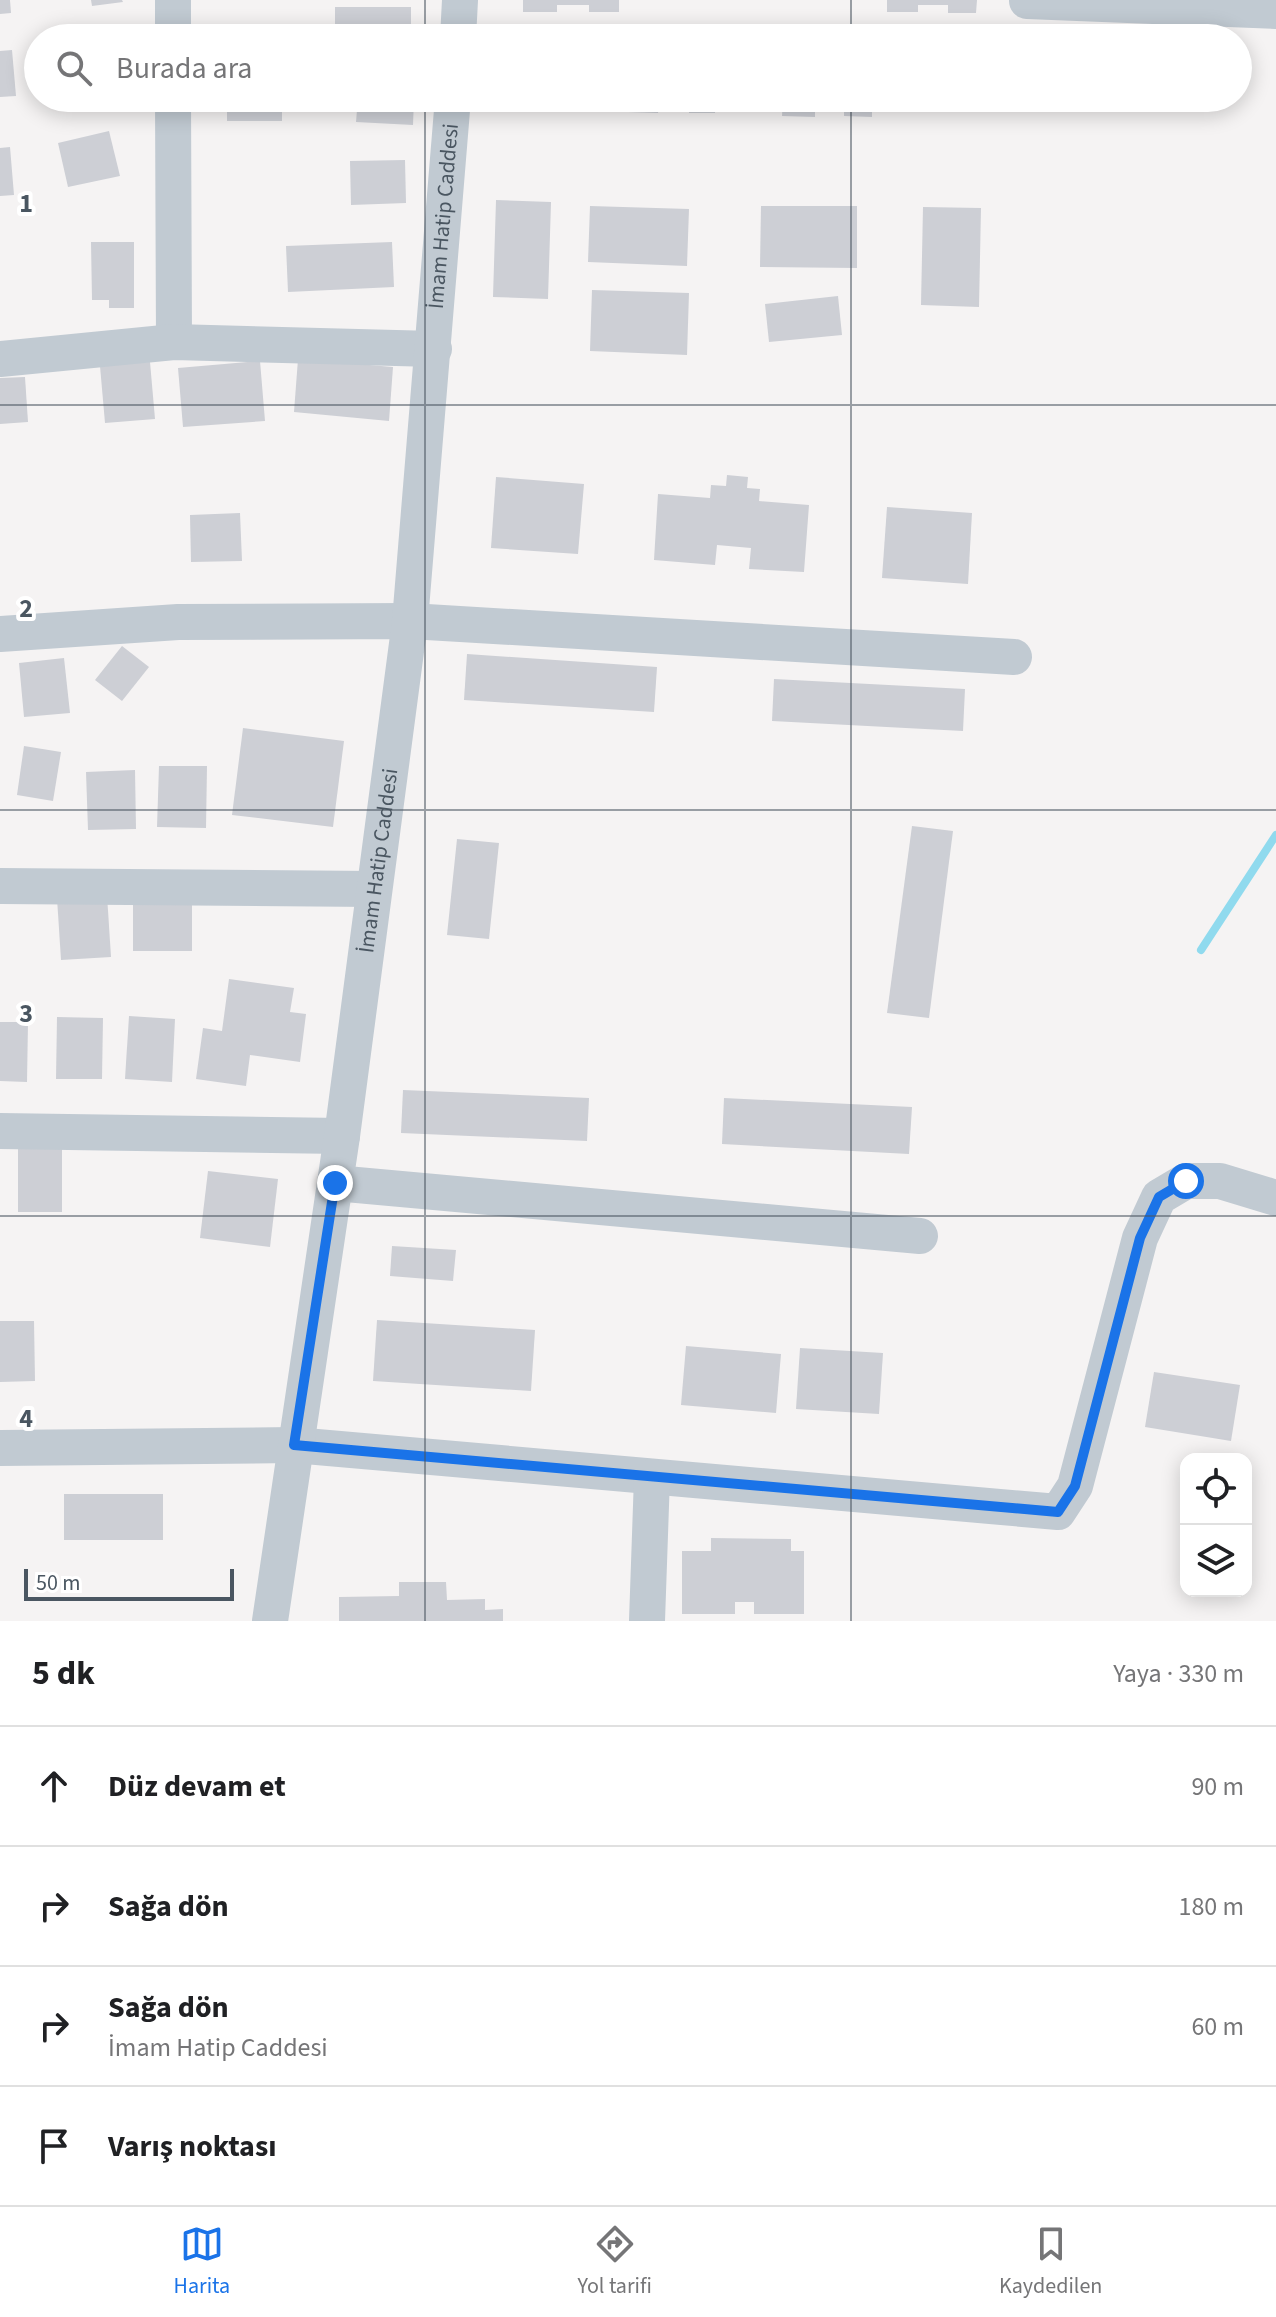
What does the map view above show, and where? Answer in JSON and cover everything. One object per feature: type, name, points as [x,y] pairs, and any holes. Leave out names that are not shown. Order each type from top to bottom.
[{"type":"street","points":[[173,0],[173,24]]},
{"type":"street","points":[[459,24],[460,0]]},
{"type":"street","points":[[1027,1],[1224,4],[1276,11]]},
{"type":"street","points":[[173,112],[174,342]]},
{"type":"street","name":"İmam Hatip Caddesi","points":[[270,1621],[342,1136],[410,621],[452,112]]},
{"type":"street","points":[[0,359],[174,342],[434,349]]},
{"type":"street","points":[[0,634],[178,622],[410,621],[1014,657]]},
{"type":"street","points":[[0,886],[374,889]]},
{"type":"street","points":[[0,1131],[342,1136]]},
{"type":"street","points":[[0,1448],[294,1445],[1058,1512],[1075,1486],[1140,1238],[1159,1197],[1186,1181],[1220,1181],[1276,1198]]},
{"type":"street","points":[[335,1183],[920,1236]]},
{"type":"street","points":[[647,1621],[652,1477]]},
{"type":"building","points":[[0,0],[10,0],[11,13],[0,14]]},
{"type":"building","points":[[91,0],[122,0],[123,2],[92,6]]},
{"type":"building","points":[[523,0],[619,0],[619,12],[589,12],[589,5],[557,5],[557,12],[523,12]]},
{"type":"building","points":[[887,0],[977,0],[976,13],[948,13],[948,5],[918,5],[918,12],[887,12]]},
{"type":"building","points":[[335,7],[411,7],[411,24],[335,24]]},
{"type":"building","points":[[12,50],[16,96],[0,97],[0,51]]},
{"type":"building","points":[[227,112],[282,112],[282,121],[227,121]]},
{"type":"building","points":[[357,112],[413,112],[413,125],[356,122]]},
{"type":"building","points":[[782,112],[815,112],[815,117],[782,116]]},
{"type":"building","points":[[844,112],[872,112],[872,117],[844,116]]},
{"type":"building","points":[[109,131],[120,176],[68,187],[58,143]]},
{"type":"building","points":[[10,147],[14,195],[0,196],[0,148]]},
{"type":"building","points":[[405,160],[406,203],[351,205],[350,161]]},
{"type":"building","points":[[496,200],[551,202],[548,299],[493,297]]},
{"type":"building","points":[[590,206],[689,209],[687,266],[588,262]]},
{"type":"building","points":[[761,206],[857,206],[857,268],[760,267]]},
{"type":"building","points":[[923,207],[981,208],[979,307],[921,305]]},
{"type":"building","points":[[91,242],[134,242],[134,308],[109,308],[109,300],[92,300]]},
{"type":"building","points":[[392,242],[394,287],[288,292],[286,246]]},
{"type":"building","points":[[592,290],[689,293],[687,355],[590,351]]},
{"type":"building","points":[[838,296],[842,335],[769,342],[765,304]]},
{"type":"building","points":[[298,359],[393,367],[389,421],[294,412]]},
{"type":"building","points":[[260,361],[265,421],[183,427],[178,368]]},
{"type":"building","points":[[150,362],[155,419],[105,423],[100,366]]},
{"type":"building","points":[[25,377],[28,422],[0,424],[0,378]]},
{"type":"building","points":[[727,475],[748,477],[747,488],[760,489],[759,501],[809,505],[804,572],[749,569],[751,548],[717,545],[715,565],[654,560],[658,494],[710,498],[711,485],[726,486]]},
{"type":"building","points":[[496,477],[584,484],[578,554],[491,548]]},
{"type":"building","points":[[887,507],[972,513],[968,584],[882,578]]},
{"type":"building","points":[[240,513],[242,561],[191,562],[190,515]]},
{"type":"building","points":[[122,646],[149,667],[122,701],[95,680]]},
{"type":"building","points":[[467,654],[657,667],[654,712],[464,700]]},
{"type":"building","points":[[64,658],[70,713],[24,717],[19,663]]},
{"type":"building","points":[[774,679],[965,689],[963,731],[772,721]]},
{"type":"building","points":[[243,728],[344,741],[333,827],[232,815]]},
{"type":"building","points":[[24,746],[61,752],[53,801],[17,795]]},
{"type":"building","points":[[159,766],[207,766],[206,828],[157,827]]},
{"type":"building","points":[[135,770],[136,829],[88,830],[86,772]]},
{"type":"building","points":[[912,826],[953,831],[929,1018],[887,1013]]},
{"type":"building","points":[[457,839],[499,843],[489,939],[447,935]]},
{"type":"building","points":[[107,895],[111,957],[61,960],[57,898]]},
{"type":"building","points":[[133,901],[192,901],[192,951],[133,951]]},
{"type":"building","points":[[229,979],[294,988],[290,1012],[306,1014],[300,1062],[250,1055],[246,1086],[196,1079],[203,1028],[222,1031]]},
{"type":"building","points":[[129,1016],[175,1019],[172,1082],[125,1079]]},
{"type":"building","points":[[57,1017],[103,1018],[102,1079],[56,1079]]},
{"type":"building","points":[[0,1022],[28,1022],[27,1082],[0,1081]]},
{"type":"building","points":[[403,1090],[589,1098],[587,1141],[401,1133]]},
{"type":"building","points":[[724,1098],[912,1107],[909,1154],[722,1144]]},
{"type":"building","points":[[18,1146],[62,1146],[62,1212],[18,1212]]},
{"type":"building","points":[[208,1171],[278,1179],[270,1247],[200,1238]]},
{"type":"building","points":[[392,1246],[456,1250],[453,1281],[390,1276]]},
{"type":"building","points":[[377,1320],[535,1330],[531,1391],[373,1381]]},
{"type":"building","points":[[0,1321],[34,1321],[35,1381],[0,1382]]},
{"type":"building","points":[[686,1346],[781,1354],[776,1413],[681,1405]]},
{"type":"building","points":[[800,1348],[883,1353],[879,1414],[796,1409]]},
{"type":"building","points":[[1154,1372],[1240,1385],[1231,1441],[1145,1427]]},
{"type":"building","points":[[64,1494],[163,1494],[163,1540],[64,1540]]},
{"type":"building","points":[[711,1538],[791,1539],[791,1551],[804,1551],[804,1614],[754,1614],[754,1602],[735,1602],[735,1614],[682,1614],[682,1551],[711,1551]]},
{"type":"building","points":[[399,1582],[446,1582],[447,1600],[485,1599],[485,1610],[503,1609],[503,1621],[339,1621],[339,1597],[399,1596]]},
{"type":"waterway","points":[[1201,950],[1276,835]]},
{"type":"route","points":[[335,1183],[294,1445],[1058,1512],[1075,1486],[1140,1238],[1159,1197],[1186,1181]]}]
